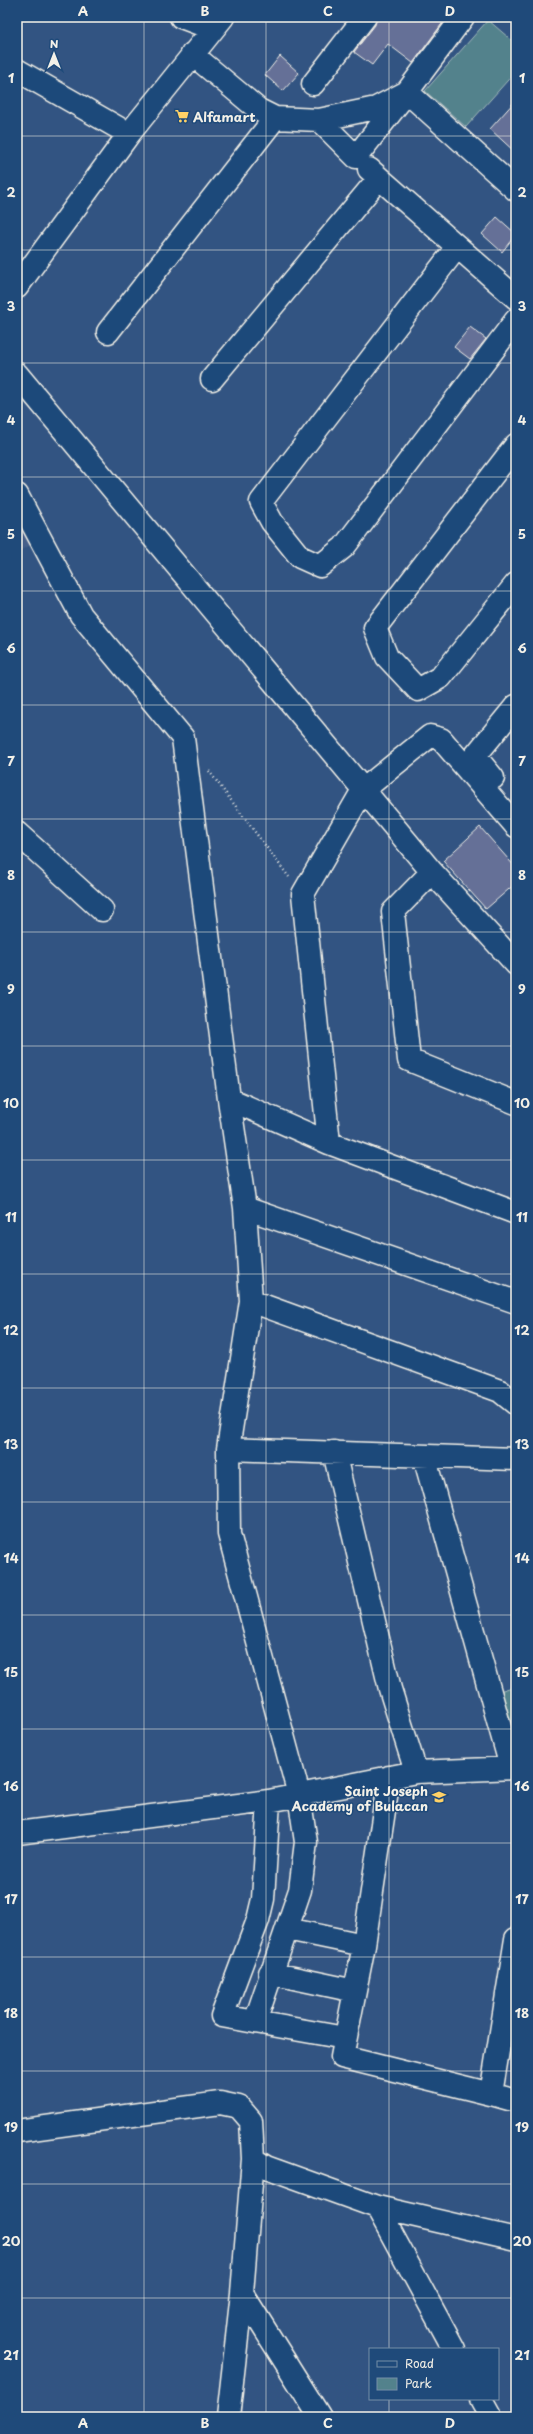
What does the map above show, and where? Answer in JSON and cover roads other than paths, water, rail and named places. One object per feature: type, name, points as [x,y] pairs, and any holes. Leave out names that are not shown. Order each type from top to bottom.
[{"type":"street","points":[[181,17],[218,23]]},
{"type":"street","points":[[313,84],[365,17]]},
{"type":"street","points":[[356,157],[463,17]]},
{"type":"street","points":[[17,287],[128,134],[218,23]]},
{"type":"street","points":[[192,54],[259,110],[276,118],[319,120],[376,108],[407,92]]},
{"type":"street","points":[[17,70],[128,134]]},
{"type":"street","points":[[407,92],[516,190]]},
{"type":"street","points":[[108,332],[276,118]]},
{"type":"street","points":[[319,120],[379,178],[516,298]]},
{"type":"street","points":[[212,379],[379,178]]},
{"type":"street","points":[[457,247],[262,502],[272,522],[300,557],[320,566],[344,548],[516,320]]},
{"type":"street","points":[[17,374],[432,872],[516,964]]},
{"type":"street","points":[[516,445],[375,628],[387,657],[418,690],[441,677],[516,584]]},
{"type":"street","points":[[17,495],[81,616],[183,738],[228,1099],[245,1208],[251,1301],[228,1449],[229,1534],[299,1795],[306,1842],[300,1890],[270,1973],[255,2022]]},
{"type":"street","points":[[516,706],[475,756],[516,806]]},
{"type":"street","points":[[330,1143],[303,894],[363,790],[430,736],[441,739],[516,826]]},
{"type":"street","points":[[17,833],[102,910]]},
{"type":"street","points":[[432,872],[394,912],[409,1060],[516,1103]]},
{"type":"street","points":[[228,1099],[330,1143],[516,1213]]},
{"type":"street","points":[[245,1208],[516,1302]]},
{"type":"street","points":[[251,1301],[500,1391],[516,1404]]},
{"type":"street","points":[[228,1449],[516,1459]]},
{"type":"street","points":[[334,1452],[390,1689],[416,1772]]},
{"type":"street","points":[[17,1833],[269,1800],[416,1772],[513,1767],[424,1456]]},
{"type":"street","points":[[389,1777],[364,1945],[342,2057],[516,2101]]},
{"type":"street","points":[[269,1800],[263,1899],[258,1920],[222,2016],[345,2038]]},
{"type":"street","points":[[287,1929],[364,1945]]},
{"type":"street","points":[[491,2094],[516,1939]]},
{"type":"street","points":[[270,1973],[355,1991]]},
{"type":"street","points":[[17,2131],[220,2103],[239,2107],[251,2121],[253,2159],[242,2293],[228,2417]]},
{"type":"street","points":[[253,2159],[266,2167],[377,2207],[516,2239]]},
{"type":"street","points":[[377,2207],[453,2348]]},
{"type":"street","points":[[242,2293],[320,2417]]},
{"type":"street","points":[[482,2400],[491,2417]]},
{"type":"place","name":"Alfamart","points":[[182,116]]},
{"type":"place","name":"Saint Joseph Academy of Bulacan","points":[[439,1797]]}]
